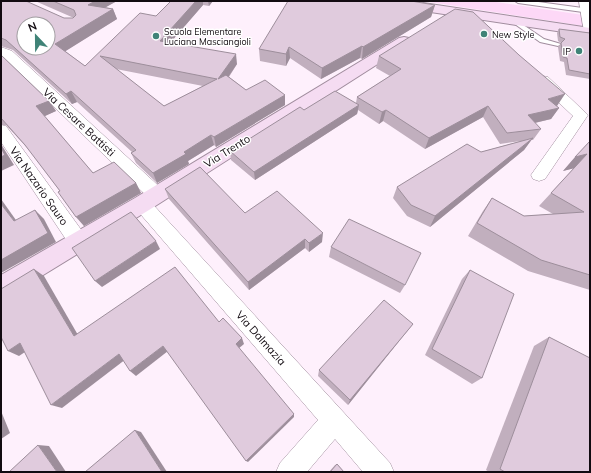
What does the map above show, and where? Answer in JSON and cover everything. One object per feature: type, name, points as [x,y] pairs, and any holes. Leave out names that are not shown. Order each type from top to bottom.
[{"type":"street","points":[[384,1],[514,21],[588,18]]},
{"type":"street","name":"Via Trento","points":[[1,288],[149,199],[452,12]]},
{"type":"street","points":[[470,15],[488,31]]},
{"type":"street","name":"Via Cesare Battisti","points":[[1,50],[7,54],[149,199]]},
{"type":"street","points":[[535,73],[581,115],[539,175]]},
{"type":"street","name":"Via Nazario Sauro","points":[[2,132],[78,241]]},
{"type":"street","name":"Via Dalmazia","points":[[149,199],[335,420],[381,472]]},
{"type":"street","points":[[289,472],[335,420]]},
{"type":"lane","points":[[518,1],[588,18]]},
{"type":"lane","points":[[514,21],[542,41],[558,44]]},
{"type":"shaded area","points":[[423,1],[489,1],[590,16],[590,27]]},
{"type":"building","points":[[1,1],[26,1],[64,18],[73,18],[76,15],[74,10],[53,1],[95,1],[88,5],[113,9],[56,43],[56,16],[16,16],[16,49],[6,40],[1,38]]},
{"type":"building","points":[[171,1],[196,1],[160,41],[236,54],[218,79],[226,75],[246,90],[265,80],[285,95],[214,137],[211,135],[184,152],[186,154],[153,173],[131,153],[136,150],[71,91],[66,94],[24,56],[56,56],[56,45],[85,66],[140,13],[156,16]],"holes":[[[100,56],[217,79],[164,106]]]},
{"type":"building","points":[[288,1],[411,1],[435,5],[363,47],[362,46],[322,68],[289,47],[286,54],[259,49]]},
{"type":"building","points":[[455,9],[473,12],[519,55],[565,94],[548,99],[559,108],[528,115],[541,129],[507,133],[488,106],[429,138],[386,110],[382,112],[357,97],[401,69],[379,56]]},
{"type":"building","points":[[559,29],[590,33],[590,74],[569,70],[567,58],[563,57],[561,43],[565,39],[560,37]]},
{"type":"building","points":[[1,55],[49,101],[36,106],[93,173],[114,162],[136,183],[76,217],[58,192],[60,191],[25,145],[1,118]]},
{"type":"building","points":[[335,91],[359,105],[254,172],[230,151],[300,107],[304,110]]},
{"type":"building","points":[[533,138],[435,216],[411,205],[397,187],[467,144],[481,152]]},
{"type":"building","points":[[590,141],[590,275],[541,260],[477,223],[492,198],[524,216],[584,212],[551,193],[587,154],[575,157]]},
{"type":"building","points":[[1,148],[5,155],[1,157]]},
{"type":"building","points":[[200,167],[245,213],[277,191],[323,233],[309,243],[305,239],[248,282],[165,189]]},
{"type":"building","points":[[1,204],[14,221],[35,210],[48,233],[1,260]]},
{"type":"building","points":[[131,212],[156,241],[95,281],[72,248]]},
{"type":"building","points":[[349,219],[421,253],[405,285],[331,247]]},
{"type":"building","points":[[175,267],[219,322],[223,318],[242,338],[236,344],[294,414],[246,461],[163,346],[130,371],[119,354],[51,405],[20,343],[8,351],[1,337],[1,289],[34,269],[74,336]]},
{"type":"building","points":[[470,270],[514,294],[482,378],[432,349]]},
{"type":"building","points":[[384,300],[413,324],[350,400],[319,370]]},
{"type":"building","points":[[549,337],[590,358],[590,472],[505,472],[500,469]]},
{"type":"building","points":[[135,430],[162,472],[85,472]]},
{"type":"building","points":[[38,445],[57,472],[9,472]]},
{"type":"building","points":[[337,464],[344,472],[330,472]]},
{"type":"place","name":"New Style","points":[[484,34]]},
{"type":"place","name":"Scuola Elementare Luciana Masciangioli","points":[[156,36]]},
{"type":"place","name":"IP","points":[[579,51]]}]
